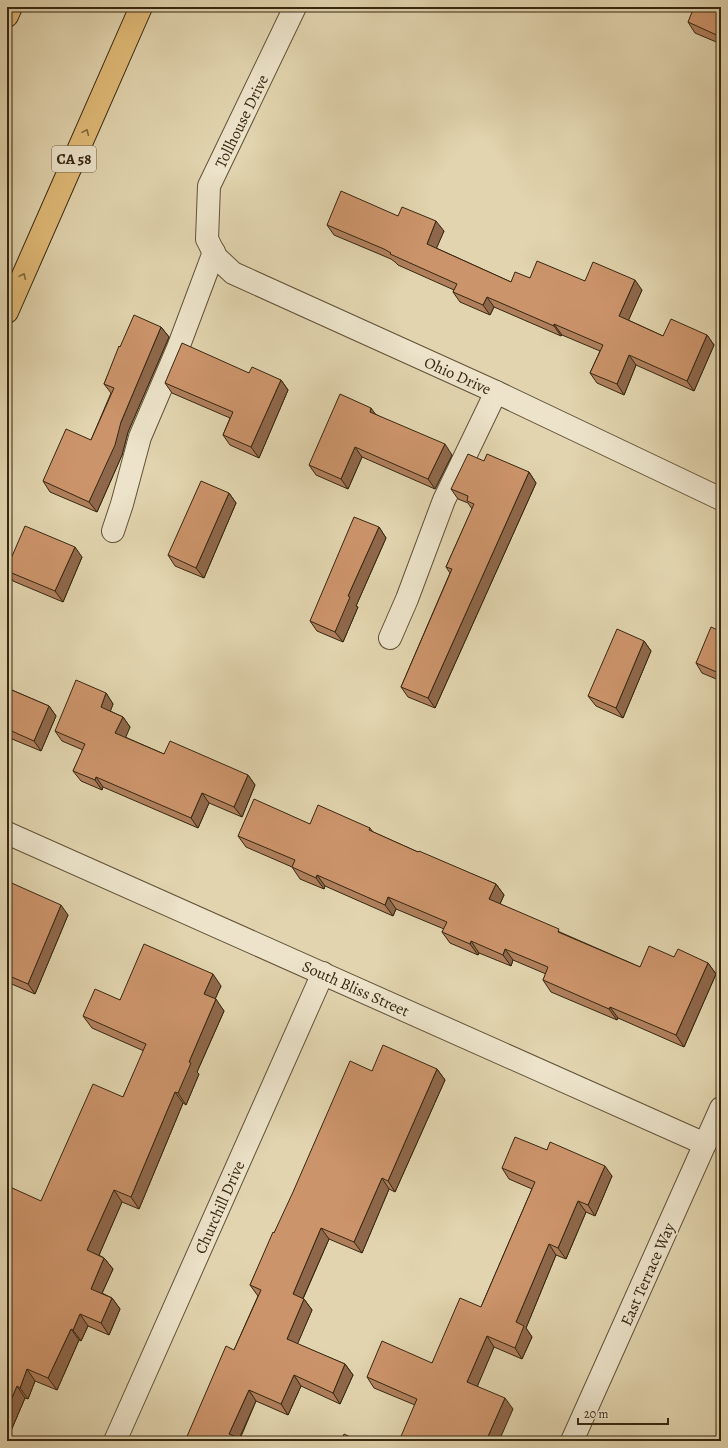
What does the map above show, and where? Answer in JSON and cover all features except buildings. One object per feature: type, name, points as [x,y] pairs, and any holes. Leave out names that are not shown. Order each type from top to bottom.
[{"type":"highway","points":[[7,16],[11,7]]},
{"type":"highway","name":"CA 58","points":[[7,312],[141,7]]},
{"type":"street","name":"Tollhouse Drive","points":[[113,531],[140,437],[178,348],[210,245],[209,186],[295,7]]},
{"type":"street","name":"Ohio Drive","points":[[210,245],[216,257],[233,273],[496,392],[721,499]]},
{"type":"street","points":[[390,638],[444,500],[496,392]]},
{"type":"street","name":"South Bliss Street","points":[[7,833],[705,1144]]},
{"type":"street","name":"Churchill Drive","points":[[115,1441],[323,973]]},
{"type":"street","name":"East Terrace Way","points":[[572,1441],[721,1108]]}]
